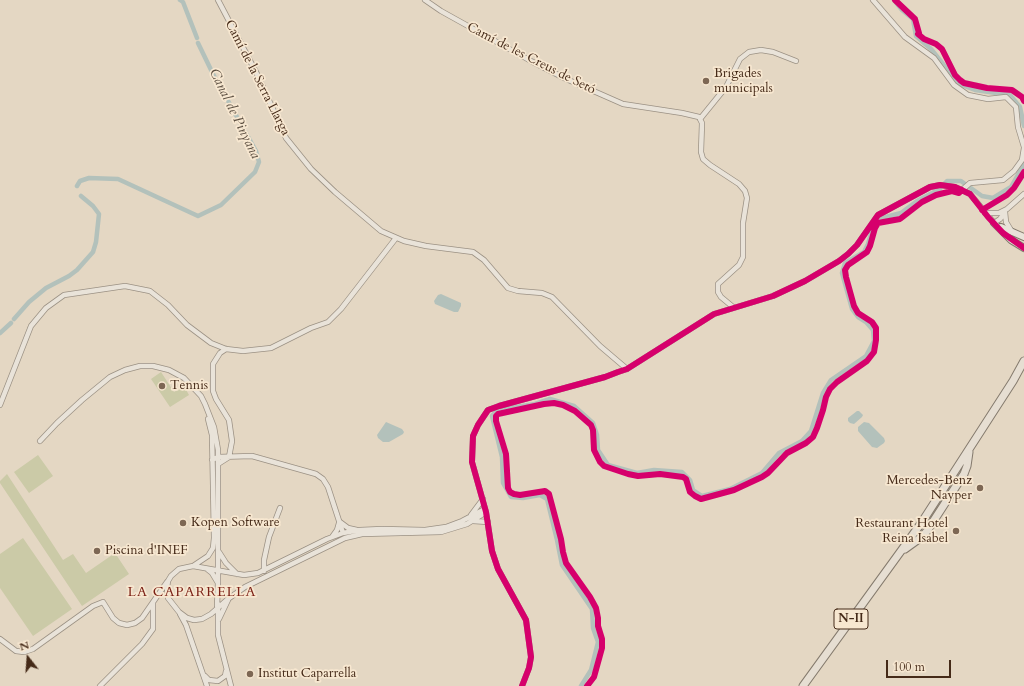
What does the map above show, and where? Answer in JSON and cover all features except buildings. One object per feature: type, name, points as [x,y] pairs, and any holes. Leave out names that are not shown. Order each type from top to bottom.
[{"type":"main road","name":"N-II","points":[[803,686],[925,517],[969,450],[1024,361]]},
{"type":"street","name":"Camí de la Serra Llarga","points":[[218,0],[257,74],[286,138],[311,169],[335,192],[381,231],[396,238],[426,246],[473,252],[484,260],[502,283],[508,288],[518,291],[542,292],[552,297],[600,346],[627,369]]},
{"type":"street","name":"Camí de les Creus de Setó","points":[[425,0],[536,64],[623,104],[682,113],[699,117],[700,119]]},
{"type":"street","points":[[873,0],[905,37],[934,58],[954,85],[968,95],[988,98],[1006,97],[1016,107],[1018,127],[1024,148],[1022,160],[1014,171],[1003,180],[970,183],[962,190]]},
{"type":"street","points":[[733,307],[720,297],[718,292],[718,284],[739,265],[743,257],[743,223],[747,198],[745,191],[739,184],[703,159],[701,152],[702,123],[700,119],[726,87],[740,59],[749,52],[761,50],[773,52],[796,61]]},
{"type":"street","points":[[522,686],[529,668],[531,657],[526,620],[498,569],[492,551],[486,511],[472,462],[473,436],[488,410],[605,377],[627,369],[714,314],[733,307],[761,300],[805,281],[839,261],[857,245],[878,215],[920,191],[930,187],[940,185],[955,187],[970,194],[985,213],[1011,240],[1024,248]]},
{"type":"street","points":[[994,223],[1002,218],[1006,211],[1024,194]]},
{"type":"street","points":[[1018,200],[1024,198]]},
{"type":"street","points":[[985,213],[990,214],[1006,211]]},
{"type":"street","points":[[1006,211],[1006,222],[1013,233]]},
{"type":"street","points":[[994,223],[999,213]]},
{"type":"street","points":[[994,223],[1024,237]]},
{"type":"street","points":[[0,405],[31,326],[46,308],[64,296],[125,286],[150,291],[168,305],[187,325],[210,343],[226,349],[243,351],[271,348],[311,328],[328,322],[341,309],[396,238]]},
{"type":"street","points":[[218,464],[229,457],[232,441],[229,420],[216,399],[213,391],[213,364],[220,352],[226,349]]},
{"type":"street","points":[[40,441],[57,423],[110,377],[125,370],[140,366],[154,366],[169,370],[184,378],[201,396],[209,417],[215,454],[218,457]]},
{"type":"street","points":[[209,417],[214,427],[218,450],[218,635],[231,686]]},
{"type":"street","points":[[193,566],[208,556],[212,548],[214,538],[212,434]]},
{"type":"street","points":[[218,450],[229,457]]},
{"type":"street","points":[[212,460],[218,457],[252,456],[316,474],[323,479],[328,487],[343,533]]},
{"type":"street","points":[[472,519],[483,499]]},
{"type":"street","points":[[264,571],[264,560],[268,537],[280,508]]},
{"type":"street","points":[[179,612],[187,618],[194,620],[202,619],[245,587],[345,538],[384,533],[415,534],[453,530],[486,511]]},
{"type":"street","points":[[0,638],[16,651],[24,652],[33,649],[93,606],[103,602],[113,618],[119,623],[127,625],[135,623],[142,618],[171,576],[179,569],[193,566],[237,574],[252,575],[264,571],[343,533],[360,530],[382,529],[425,530],[446,527],[472,519],[488,522]]},
{"type":"street","points":[[339,521],[348,528],[360,530]]},
{"type":"street","points":[[331,538],[337,530],[339,521]]},
{"type":"street","points":[[343,533],[355,536]]},
{"type":"street","points":[[333,544],[343,533]]},
{"type":"street","points":[[218,550],[226,563],[237,574]]},
{"type":"street","points":[[206,568],[212,573],[218,583]]},
{"type":"street","points":[[168,581],[168,598]]},
{"type":"street","points":[[159,592],[168,598],[179,612],[186,625],[208,686]]},
{"type":"street","points":[[219,618],[228,599]]},
{"type":"street","points":[[100,686],[142,644],[154,629],[153,603]]},
{"type":"street","points":[[204,675],[209,680],[218,681],[225,676],[226,669]]},
{"type":"green space","points":[[161,372],[174,392],[184,386],[189,395],[170,407],[151,379]]},
{"type":"green space","points":[[38,455],[53,476],[29,493],[14,472]]},
{"type":"green space","points":[[7,474],[63,560],[73,554],[86,573],[115,553],[129,574],[82,606],[0,483],[0,481]]},
{"type":"green space","points":[[23,538],[72,609],[33,636],[0,588],[0,554]]},
{"type":"shaded area","points":[[441,294],[461,303],[458,312],[454,312],[435,304],[434,301],[438,295]]},
{"type":"shaded area","points":[[857,411],[863,415],[862,417],[854,424],[850,423],[848,418]]},
{"type":"shaded area","points":[[386,422],[402,429],[404,432],[403,434],[389,442],[383,442],[377,435]]},
{"type":"shaded area","points":[[864,422],[869,423],[884,438],[884,443],[877,448],[872,447],[858,431],[858,427]]},
{"type":"waterway","name":"Canal de Pinyana","points":[[180,0],[183,2],[197,38]]},
{"type":"waterway","name":"Canal de Pinyana","points":[[894,0],[902,10],[913,19],[916,36],[931,49],[959,84],[975,90],[1010,95],[1020,107],[1024,126]]},
{"type":"waterway","name":"Canal de Pinyana","points":[[77,186],[80,181],[89,178],[118,179],[198,216],[221,205],[255,172],[259,162],[256,151],[213,74],[198,43]]},
{"type":"waterway","name":"Canal de Pinyana","points":[[968,186],[982,196],[993,198],[1011,187],[1024,164]]},
{"type":"waterway","name":"Canal de Pinyana","points":[[945,183],[947,181],[961,181],[965,184]]},
{"type":"waterway","name":"Canal de Pinyana","points":[[581,686],[591,670],[598,642],[593,628],[592,609],[562,565],[547,499],[540,495],[523,498],[511,497],[503,483],[502,457],[492,416],[497,410],[535,404],[550,399],[574,406],[593,423],[597,435],[598,450],[608,465],[637,473],[654,470],[682,472],[690,480],[693,490],[702,496],[730,489],[762,473],[779,453],[802,441],[811,431],[823,393],[831,380],[866,356],[874,341],[873,330],[866,322],[858,317],[852,309],[842,273],[845,263],[864,252],[874,224],[882,218],[901,213],[917,201],[940,189]]},
{"type":"waterway","name":"Canal de Pinyana","points":[[14,319],[29,302],[46,288],[77,270],[93,252],[96,242],[99,214],[93,206],[81,196]]},
{"type":"waterway","name":"Canal de Pinyana","points":[[0,333],[11,323]]},
{"type":"cycle path","points":[[895,0],[915,19],[918,34],[942,49],[955,75],[960,80],[964,83],[987,88],[1012,90],[1022,97],[1024,101]]},
{"type":"cycle path","points":[[982,210],[1007,195],[1014,188],[1024,172]]},
{"type":"cycle path","points":[[522,686],[529,668],[531,657],[526,620],[498,569],[492,551],[486,512],[472,462],[473,436],[488,410],[605,377],[627,369],[714,314],[773,296],[805,281],[848,254],[857,245],[878,215],[930,187],[940,185],[955,187],[970,194],[1003,233],[1024,248]]},
{"type":"cycle path","points":[[587,686],[594,677],[602,648],[602,639],[598,626],[596,608],[566,563],[549,494],[545,491],[520,495],[510,492],[508,488],[506,454],[496,421],[496,416],[498,414],[544,404],[554,403],[563,405],[575,411],[591,425],[593,430],[594,450],[600,462],[604,466],[638,476],[660,474],[683,477],[686,479],[690,492],[701,499],[734,490],[762,477],[768,473],[787,453],[806,443],[813,437],[830,389],[837,382],[867,361],[874,352],[876,328],[872,322],[858,313],[854,306],[846,277],[845,270],[848,265],[867,252],[878,223],[900,219],[922,202],[936,195],[952,191],[959,193],[962,190]]},
{"type":"place","name":"Brigades municipals","points":[[706,81]]},
{"type":"place","name":"Tennis","points":[[162,386]]},
{"type":"place","name":"Mercedes-Benz Nayper","points":[[980,488]]},
{"type":"place","name":"Kopen Software","points":[[183,523]]},
{"type":"place","name":"Restaurant Hotel Reina Isabel","points":[[956,531]]},
{"type":"place","name":"Piscina d'INEF","points":[[97,551]]},
{"type":"place","name":"Institut Caparrella","points":[[250,674]]},
{"type":"district","name":"LA CAPARRELLA","points":[[192,593]]}]
